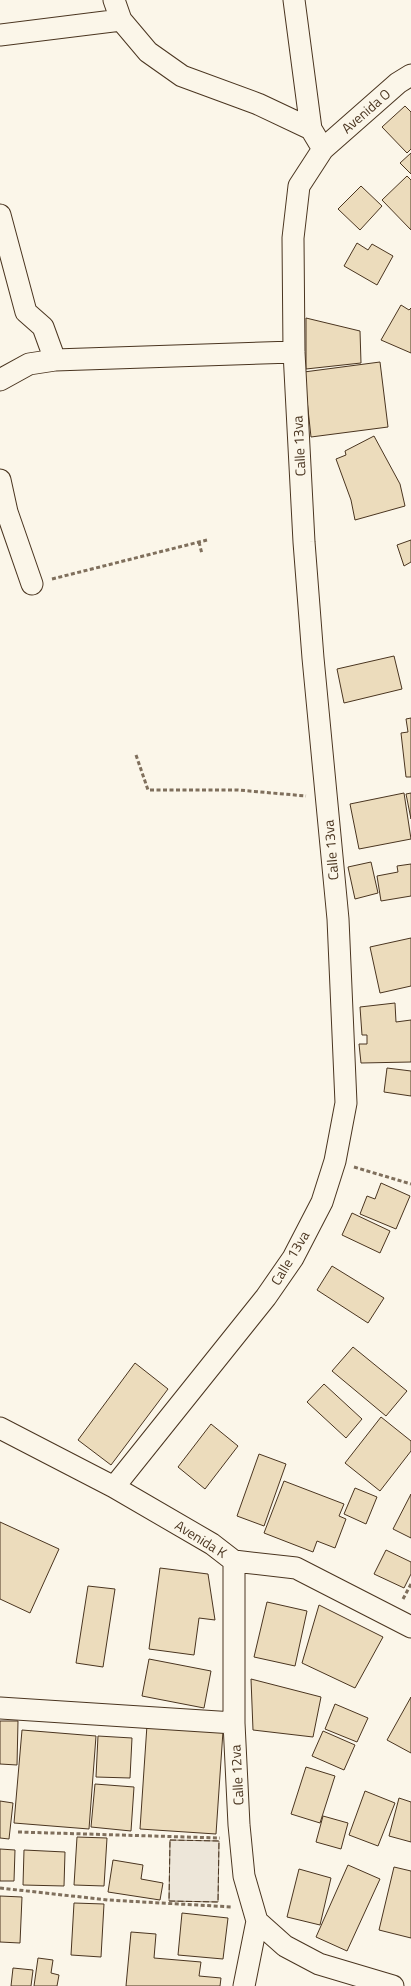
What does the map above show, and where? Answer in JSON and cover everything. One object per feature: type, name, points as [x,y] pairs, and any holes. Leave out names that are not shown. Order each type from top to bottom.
[{"type":"street","points":[[114,0],[121,20],[148,52],[182,76],[258,104],[311,129]]},
{"type":"street","points":[[294,0],[311,129],[323,149]]},
{"type":"street","points":[[0,35],[121,20]]},
{"type":"street","name":"Avenida O","points":[[323,149],[398,83],[411,75]]},
{"type":"street","name":"Calle 13va","points":[[114,1487],[266,1297],[287,1266],[322,1202],[335,1161],[346,1103],[338,919],[313,658],[304,542],[294,352],[293,238],[299,186],[323,149]]},
{"type":"street","points":[[0,215],[26,312],[43,327],[55,360]]},
{"type":"street","points":[[0,380],[29,364],[55,360],[294,352]]},
{"type":"street","points":[[0,480],[7,512],[32,584]]},
{"type":"street","name":"Avenida K","points":[[0,1428],[114,1487],[212,1544],[234,1561],[296,1568],[411,1627]]},
{"type":"street","name":"Calle 12va","points":[[234,1561],[234,1723],[240,1836],[244,1876],[255,1914],[244,1986]]},
{"type":"street","points":[[0,1708],[234,1723]]},
{"type":"street","points":[[255,1914],[285,1946],[319,1964],[393,1986]]},
{"type":"path","points":[[32,584],[207,540]]},
{"type":"path","points":[[199,542],[202,554]]},
{"type":"path","points":[[136,755],[148,790],[238,790],[313,796],[326,794]]},
{"type":"path","points":[[335,1161],[411,1184]]},
{"type":"path","points":[[18,1832],[210,1839],[240,1836]]},
{"type":"path","points":[[0,1888],[108,1900],[224,1908],[255,1914]]},
{"type":"shaded area","points":[[170,1840],[219,1841],[218,1902],[169,1901]]},
{"type":"building","points":[[405,106],[411,112],[411,149],[407,153],[382,127]]},
{"type":"building","points":[[411,153],[411,174],[400,163]]},
{"type":"building","points":[[407,176],[411,180],[411,230],[382,200]]},
{"type":"building","points":[[361,186],[382,206],[360,230],[338,209]]},
{"type":"building","points":[[357,243],[368,250],[372,244],[393,256],[377,285],[344,266]]},
{"type":"building","points":[[401,305],[409,310],[411,308],[411,353],[381,340]]},
{"type":"building","points":[[306,318],[360,331],[361,363],[306,369]]},
{"type":"building","points":[[380,362],[388,427],[311,437],[304,372]]},
{"type":"building","points":[[374,436],[400,484],[405,506],[355,520],[351,500],[336,459],[346,455],[345,451]]},
{"type":"building","points":[[411,540],[411,562],[404,566],[397,545]]},
{"type":"building","points":[[394,656],[402,689],[344,703],[337,669]]},
{"type":"building","points":[[411,718],[411,777],[406,777],[401,733],[408,732],[406,719]]},
{"type":"building","points":[[404,793],[411,839],[359,849],[350,804]]},
{"type":"building","points":[[411,793],[411,819],[406,794]]},
{"type":"building","points":[[371,862],[378,893],[355,899],[348,867]]},
{"type":"building","points":[[411,864],[411,896],[381,901],[377,876],[398,872],[397,866]]},
{"type":"building","points":[[411,938],[411,986],[380,993],[370,947]]},
{"type":"building","points":[[395,1003],[396,1022],[411,1020],[411,1062],[361,1063],[359,1044],[367,1044],[367,1035],[362,1035],[360,1007]]},
{"type":"building","points":[[387,1068],[411,1071],[411,1096],[384,1092]]},
{"type":"building","points":[[381,1183],[410,1196],[396,1229],[360,1214],[367,1196],[375,1199]]},
{"type":"building","points":[[352,1213],[390,1231],[380,1253],[342,1235]]},
{"type":"building","points":[[332,1266],[384,1298],[368,1323],[317,1290]]},
{"type":"building","points":[[353,1347],[407,1391],[386,1416],[332,1371]]},
{"type":"building","points":[[135,1363],[168,1389],[111,1465],[78,1440]]},
{"type":"building","points":[[324,1384],[362,1419],[346,1438],[307,1402]]},
{"type":"building","points":[[381,1417],[411,1441],[411,1451],[380,1491],[345,1463]]},
{"type":"building","points":[[211,1424],[238,1446],[205,1489],[178,1467]]},
{"type":"building","points":[[259,1454],[286,1464],[264,1526],[237,1516]]},
{"type":"building","points":[[284,1481],[344,1504],[339,1516],[346,1519],[335,1548],[317,1541],[313,1552],[264,1533]]},
{"type":"building","points":[[355,1488],[377,1497],[366,1524],[344,1514]]},
{"type":"building","points":[[411,1494],[411,1538],[393,1529]]},
{"type":"building","points":[[0,1522],[59,1549],[30,1613],[0,1599]]},
{"type":"building","points":[[386,1550],[411,1562],[411,1574],[404,1588],[374,1574]]},
{"type":"building","points":[[160,1568],[208,1574],[215,1620],[199,1618],[194,1655],[149,1649]]},
{"type":"building","points":[[88,1586],[115,1589],[103,1667],[76,1663]]},
{"type":"building","points":[[267,1602],[307,1611],[295,1666],[254,1657]]},
{"type":"building","points":[[319,1605],[383,1637],[355,1688],[302,1663]]},
{"type":"building","points":[[149,1659],[211,1671],[204,1708],[142,1696]]},
{"type":"building","points":[[251,1679],[321,1697],[313,1737],[253,1730]]},
{"type":"building","points":[[411,1697],[411,1753],[387,1740]]},
{"type":"building","points":[[335,1704],[368,1718],[357,1742],[325,1729]]},
{"type":"building","points":[[0,1721],[18,1721],[17,1765],[0,1764]]},
{"type":"building","points":[[147,1725],[223,1731],[216,1834],[140,1829]]},
{"type":"building","points":[[22,1730],[96,1736],[89,1829],[14,1823]]},
{"type":"building","points":[[323,1731],[355,1745],[344,1770],[312,1756]]},
{"type":"building","points":[[98,1736],[132,1738],[130,1778],[96,1777]]},
{"type":"building","points":[[306,1767],[335,1776],[320,1823],[291,1814]]},
{"type":"building","points":[[95,1784],[134,1787],[131,1831],[91,1827]]},
{"type":"building","points":[[365,1791],[395,1803],[378,1846],[349,1835]]},
{"type":"building","points":[[399,1798],[411,1802],[411,1842],[389,1836]]},
{"type":"building","points":[[0,1801],[13,1803],[9,1839],[0,1838]]},
{"type":"building","points":[[323,1816],[348,1823],[341,1849],[316,1842]]},
{"type":"building","points":[[77,1837],[107,1838],[104,1886],[74,1885]]},
{"type":"building","points":[[0,1849],[15,1850],[14,1881],[0,1881]]},
{"type":"building","points":[[24,1850],[65,1852],[64,1886],[23,1885]]},
{"type":"building","points":[[113,1860],[143,1865],[141,1879],[163,1883],[160,1900],[108,1892]]},
{"type":"building","points":[[348,1865],[380,1879],[347,1951],[316,1937]]},
{"type":"building","points":[[394,1867],[411,1871],[411,1938],[379,1930]]},
{"type":"building","points":[[299,1869],[331,1878],[320,1925],[287,1917]]},
{"type":"building","points":[[0,1896],[22,1897],[20,1943],[0,1942]]},
{"type":"building","points":[[74,1903],[104,1904],[101,1957],[71,1955]]},
{"type":"building","points":[[182,1913],[228,1918],[223,1959],[178,1955]]},
{"type":"building","points":[[131,1932],[156,1934],[154,1958],[201,1962],[199,1976],[221,1978],[220,1986],[126,1986]]},
{"type":"building","points":[[38,1958],[53,1960],[51,1973],[59,1975],[57,1986],[34,1986]]},
{"type":"building","points":[[13,1968],[33,1970],[31,1986],[11,1986]]},
{"type":"fence","points":[[170,1840],[219,1841],[218,1902],[169,1901],[170,1840]]}]
